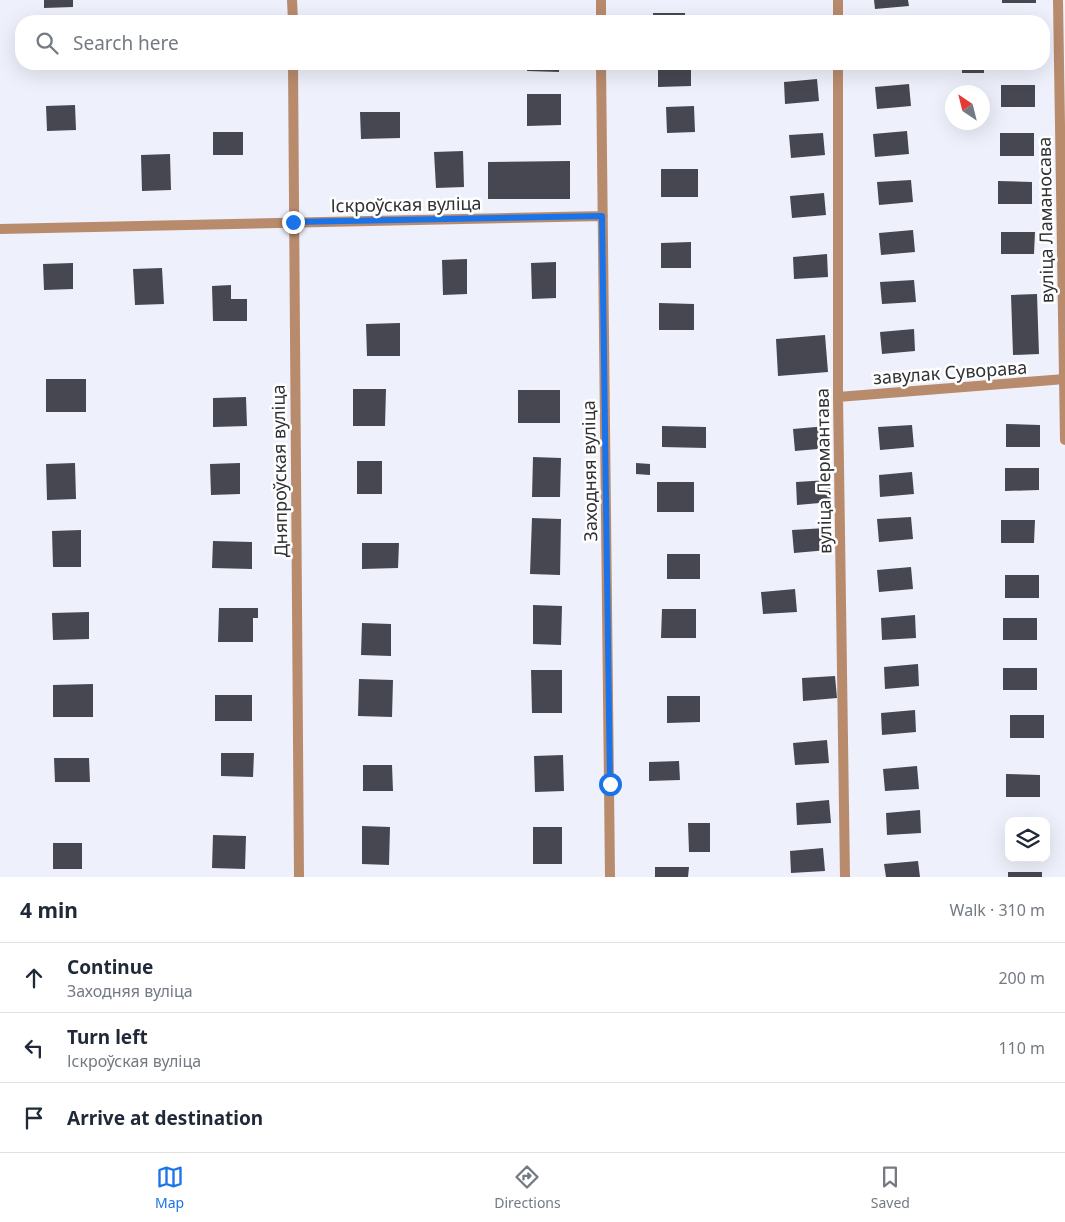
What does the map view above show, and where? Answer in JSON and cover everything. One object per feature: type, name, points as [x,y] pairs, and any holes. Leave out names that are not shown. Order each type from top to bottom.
[{"type":"street","points":[[292,0],[292,15]]},
{"type":"street","points":[[601,0],[601,15]]},
{"type":"street","points":[[838,0],[838,15]]},
{"type":"street","name":"вуліца Ламаносава","points":[[1058,0],[1065,440]]},
{"type":"street","name":"Дняпроўская вуліца","points":[[293,70],[299,877]]},
{"type":"street","name":"Заходняя вуліца","points":[[601,70],[610,877]]},
{"type":"street","name":"вуліца Лермантава","points":[[838,70],[838,397],[846,877]]},
{"type":"street","name":"Іскроўская вуліца","points":[[0,229],[602,216]]},
{"type":"street","name":"завулак Суворава","points":[[838,397],[1065,379]]},
{"type":"building","points":[[44,0],[73,0],[73,7],[44,8]]},
{"type":"building","points":[[874,0],[908,0],[909,6],[875,9]]},
{"type":"building","points":[[1002,0],[1036,0],[1036,3],[1002,3]]},
{"type":"building","points":[[653,13],[685,13],[685,15],[653,15]]},
{"type":"building","points":[[559,70],[559,72],[527,71]]},
{"type":"building","points":[[658,70],[691,70],[691,86],[658,87]]},
{"type":"building","points":[[962,70],[984,70],[984,73],[962,73]]},
{"type":"building","points":[[817,79],[819,101],[785,104],[784,82]]},
{"type":"building","points":[[909,84],[911,106],[877,109],[875,87]]},
{"type":"building","points":[[1001,85],[1035,85],[1035,107],[1001,107]]},
{"type":"building","points":[[527,94],[561,94],[561,125],[527,126]]},
{"type":"building","points":[[75,105],[76,130],[47,131],[46,106]]},
{"type":"building","points":[[694,106],[695,132],[667,133],[666,107]]},
{"type":"building","points":[[360,112],[400,112],[400,138],[361,139]]},
{"type":"building","points":[[907,131],[909,154],[875,157],[873,134]]},
{"type":"building","points":[[213,132],[243,132],[243,155],[213,155]]},
{"type":"building","points":[[823,133],[825,155],[791,158],[789,135]]},
{"type":"building","points":[[1000,133],[1034,133],[1034,156],[1000,156]]},
{"type":"building","points":[[463,151],[464,187],[436,188],[434,152]]},
{"type":"building","points":[[170,154],[171,190],[142,191],[141,155]]},
{"type":"building","points":[[570,161],[570,199],[488,199],[488,162]]},
{"type":"building","points":[[661,169],[698,169],[698,197],[661,197]]},
{"type":"building","points":[[911,180],[913,202],[879,205],[877,182]]},
{"type":"building","points":[[998,181],[1032,182],[1032,204],[998,204]]},
{"type":"building","points":[[824,193],[826,215],[792,218],[790,196]]},
{"type":"building","points":[[913,230],[915,252],[881,255],[879,233]]},
{"type":"building","points":[[1001,232],[1035,232],[1034,254],[1001,254]]},
{"type":"building","points":[[691,242],[691,268],[661,268],[661,243]]},
{"type":"building","points":[[827,254],[828,277],[794,279],[793,257]]},
{"type":"building","points":[[467,259],[467,294],[443,295],[442,260]]},
{"type":"building","points":[[556,262],[556,298],[532,299],[531,263]]},
{"type":"building","points":[[73,263],[73,289],[44,290],[43,264]]},
{"type":"building","points":[[162,268],[164,304],[135,305],[133,269]]},
{"type":"building","points":[[914,280],[916,302],[882,304],[880,282]]},
{"type":"building","points":[[231,285],[231,299],[247,299],[247,321],[213,321],[212,286]]},
{"type":"building","points":[[1037,294],[1039,354],[1013,355],[1011,295]]},
{"type":"building","points":[[659,303],[694,304],[694,330],[659,330]]},
{"type":"building","points":[[400,323],[400,356],[367,356],[366,324]]},
{"type":"building","points":[[914,329],[915,351],[882,354],[880,332]]},
{"type":"building","points":[[825,335],[828,372],[778,376],[776,339]]},
{"type":"building","points":[[46,379],[86,379],[86,412],[46,412]]},
{"type":"building","points":[[353,389],[386,389],[385,426],[353,426]]},
{"type":"building","points":[[518,390],[560,390],[560,423],[518,423]]},
{"type":"building","points":[[246,397],[247,426],[213,427],[213,398]]},
{"type":"building","points":[[1006,424],[1040,425],[1040,447],[1006,447]]},
{"type":"building","points":[[912,425],[914,447],[880,450],[878,427]]},
{"type":"building","points":[[662,426],[706,427],[706,448],[662,447]]},
{"type":"building","points":[[827,426],[829,448],[795,451],[793,429]]},
{"type":"building","points":[[533,457],[561,458],[560,497],[532,497]]},
{"type":"building","points":[[357,461],[382,461],[382,494],[357,494]]},
{"type":"building","points":[[75,463],[76,499],[47,500],[46,464]]},
{"type":"building","points":[[240,463],[240,494],[211,495],[210,464]]},
{"type":"building","points":[[636,463],[650,464],[650,475],[636,474]]},
{"type":"building","points":[[1005,468],[1039,468],[1039,490],[1005,491]]},
{"type":"building","points":[[912,472],[914,494],[880,497],[879,475]]},
{"type":"building","points":[[829,480],[831,502],[797,505],[796,482]]},
{"type":"building","points":[[657,482],[694,482],[694,512],[657,512]]},
{"type":"building","points":[[911,517],[913,539],[879,542],[877,519]]},
{"type":"building","points":[[532,518],[561,519],[560,575],[530,574]]},
{"type":"building","points":[[1001,520],[1035,520],[1034,543],[1001,543]]},
{"type":"building","points":[[826,528],[828,550],[794,553],[792,530]]},
{"type":"building","points":[[81,530],[81,567],[53,567],[52,531]]},
{"type":"building","points":[[213,541],[252,542],[252,569],[212,568]]},
{"type":"building","points":[[362,543],[399,543],[398,568],[362,569]]},
{"type":"building","points":[[667,554],[700,554],[700,579],[667,579]]},
{"type":"building","points":[[911,567],[913,589],[879,592],[877,570]]},
{"type":"building","points":[[1005,575],[1039,575],[1039,598],[1005,598]]},
{"type":"building","points":[[795,589],[797,612],[763,614],[761,592]]},
{"type":"building","points":[[533,605],[562,606],[561,645],[533,644]]},
{"type":"building","points":[[219,608],[258,608],[258,618],[253,618],[253,642],[218,642]]},
{"type":"building","points":[[662,609],[696,609],[696,638],[661,638]]},
{"type":"building","points":[[89,612],[89,639],[53,640],[52,613]]},
{"type":"building","points":[[915,615],[916,638],[882,640],[881,618]]},
{"type":"building","points":[[1003,618],[1037,618],[1037,640],[1003,640]]},
{"type":"building","points":[[362,623],[391,624],[391,656],[361,655]]},
{"type":"building","points":[[918,664],[919,686],[885,689],[884,667]]},
{"type":"building","points":[[1003,668],[1037,668],[1037,690],[1003,690]]},
{"type":"building","points":[[531,670],[562,670],[562,713],[532,713]]},
{"type":"building","points":[[835,676],[837,698],[803,701],[802,678]]},
{"type":"building","points":[[359,679],[393,680],[392,717],[358,716]]},
{"type":"building","points":[[93,684],[93,717],[53,717],[53,685]]},
{"type":"building","points":[[215,695],[252,695],[252,721],[215,721]]},
{"type":"building","points":[[667,696],[700,696],[700,722],[667,723]]},
{"type":"building","points":[[915,710],[916,732],[882,735],[881,713]]},
{"type":"building","points":[[1010,715],[1044,715],[1044,738],[1010,738]]},
{"type":"building","points":[[827,740],[829,763],[795,765],[793,743]]},
{"type":"building","points":[[221,753],[254,753],[253,777],[221,776]]},
{"type":"building","points":[[563,755],[564,791],[535,792],[534,756]]},
{"type":"building","points":[[54,758],[89,758],[90,782],[55,782]]},
{"type":"building","points":[[679,761],[680,780],[649,781],[649,762]]},
{"type":"building","points":[[363,765],[392,765],[393,791],[363,791]]},
{"type":"building","points":[[917,766],[919,789],[885,791],[883,769]]},
{"type":"building","points":[[1006,774],[1040,775],[1040,797],[1006,797]]},
{"type":"building","points":[[829,800],[831,823],[797,825],[796,803]]},
{"type":"building","points":[[920,810],[921,833],[887,835],[886,813]]},
{"type":"building","points":[[688,823],[710,823],[710,852],[689,852]]},
{"type":"building","points":[[362,826],[390,827],[389,865],[362,864]]},
{"type":"building","points":[[533,827],[562,827],[562,864],[533,864]]},
{"type":"building","points":[[213,835],[246,836],[245,869],[212,868]]},
{"type":"building","points":[[53,843],[82,843],[82,869],[53,869]]},
{"type":"building","points":[[823,848],[825,871],[791,873],[790,851]]},
{"type":"building","points":[[918,861],[920,877],[886,877],[884,864]]},
{"type":"building","points":[[655,867],[689,867],[688,877],[655,877]]},
{"type":"building","points":[[1008,872],[1042,872],[1042,877],[1008,877]]},
{"type":"route","points":[[293,222],[602,216],[610,784]]}]
